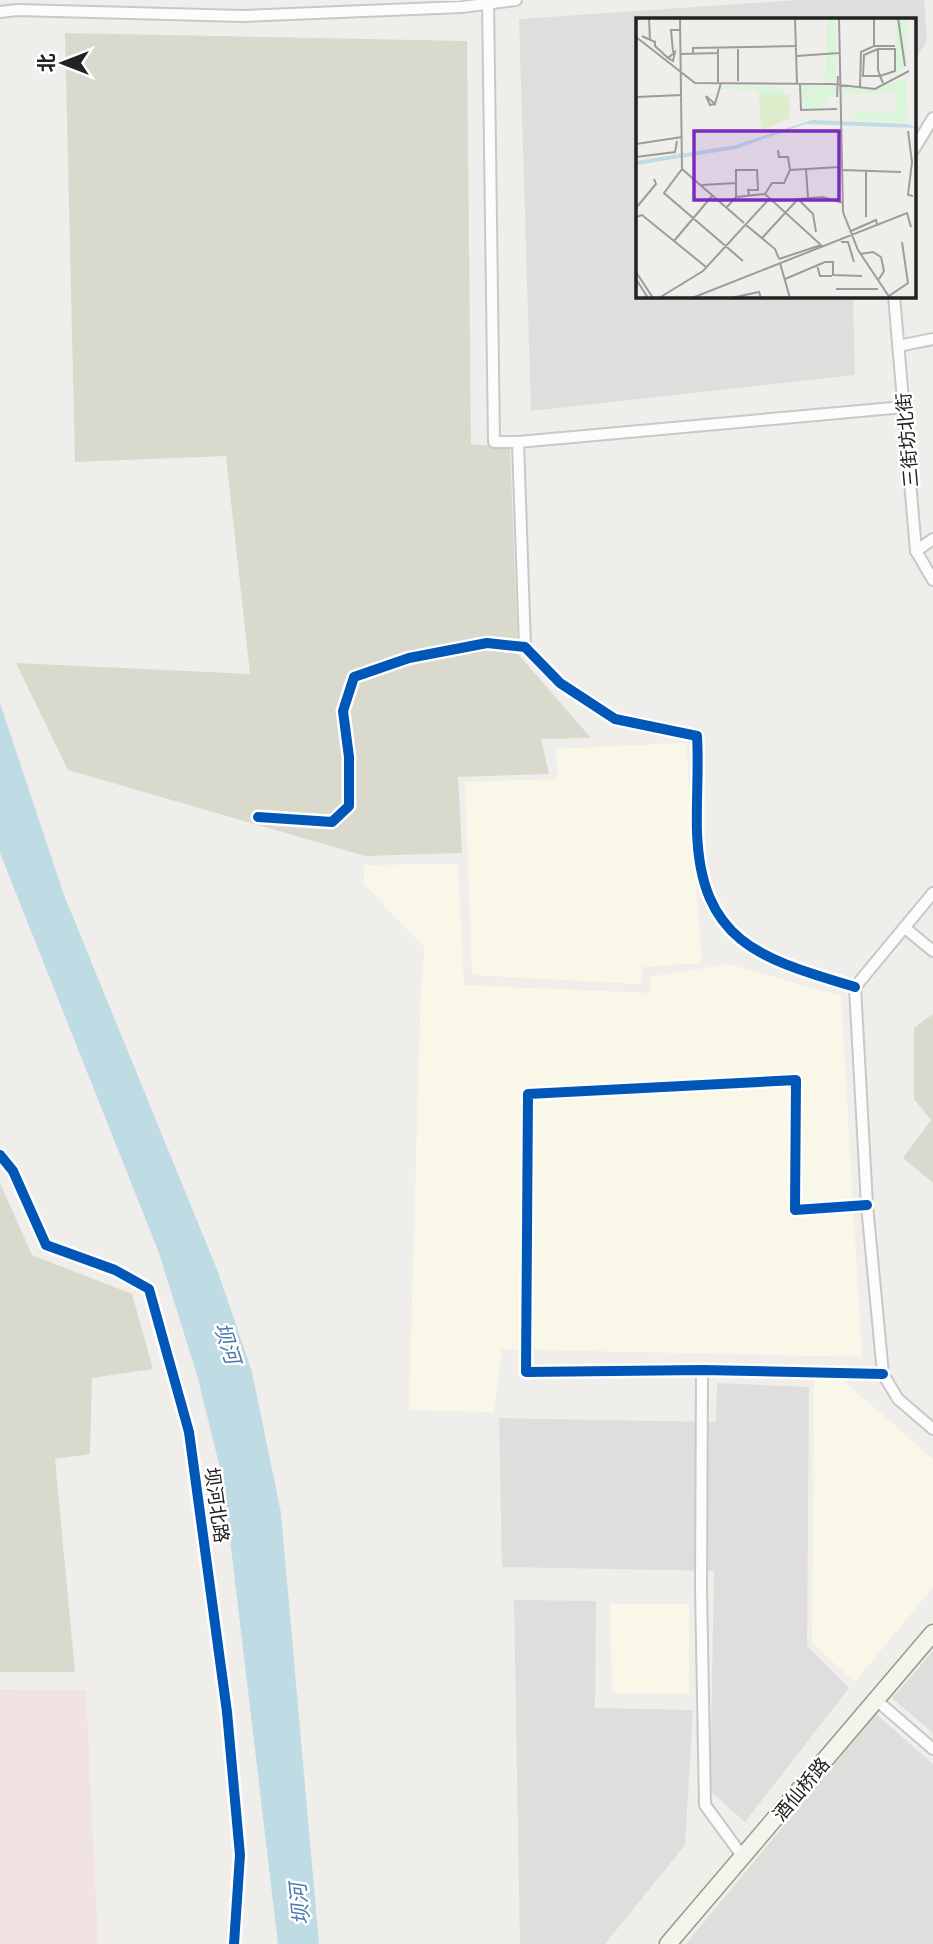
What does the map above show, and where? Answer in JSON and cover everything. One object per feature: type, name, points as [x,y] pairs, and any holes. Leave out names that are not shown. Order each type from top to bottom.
[{"type":"main road","name":"酒仙桥路","points":[[668,1944],[933,1633]]},
{"type":"street","points":[[0,12],[243,16],[516,0]]},
{"type":"street","points":[[488,2],[495,442],[904,407]]},
{"type":"street","points":[[916,146],[933,118]]},
{"type":"street","name":"三街坊北街","points":[[894,298],[916,551],[933,580]]},
{"type":"street","points":[[898,346],[933,339]]},
{"type":"street","points":[[518,442],[525,647]]},
{"type":"street","points":[[916,551],[933,539]]},
{"type":"street","points":[[258,817],[332,822],[349,806],[349,757],[343,711],[354,677],[409,658],[487,643],[525,647],[560,683],[615,719],[697,736],[697,834],[707,896],[733,936],[781,965],[855,987]]},
{"type":"street","points":[[933,893],[855,987],[867,1205],[883,1374],[898,1399],[933,1429]]},
{"type":"street","points":[[905,928],[933,951]]},
{"type":"street","points":[[867,1205],[795,1210],[796,1080],[528,1094],[526,1372],[702,1370],[883,1374]]},
{"type":"street","points":[[702,1370],[701,1588],[705,1805],[744,1857]]},
{"type":"street","points":[[875,1699],[933,1749]]},
{"type":"shaded area","points":[[798,0],[924,0],[927,40],[916,59],[916,18],[636,18],[636,298],[853,298],[855,375],[531,411],[519,19]]},
{"type":"shaded area","points":[[65,33],[467,41],[471,444],[510,448],[518,654],[591,738],[541,739],[549,774],[458,777],[462,853],[365,856],[68,770],[16,663],[250,674],[226,456],[75,462]]},
{"type":"shaded area","points":[[686,743],[702,963],[643,967],[640,984],[472,975],[465,782],[558,779],[556,749]]},
{"type":"shaded area","points":[[458,864],[464,985],[650,993],[650,977],[728,964],[841,996],[862,1357],[502,1349],[494,1412],[409,1410],[421,984],[425,948],[364,884],[364,865]]},
{"type":"shaded area","points":[[933,1014],[933,1183],[903,1158],[931,1120],[914,1099],[914,1028]]},
{"type":"shaded area","points":[[0,1183],[32,1255],[132,1294],[153,1369],[92,1378],[90,1454],[55,1459],[75,1672],[0,1672]]},
{"type":"shaded area","points":[[814,1380],[843,1380],[933,1459],[933,1587],[855,1682],[812,1643]]},
{"type":"shaded area","points":[[717,1383],[809,1387],[807,1646],[849,1688],[745,1822],[710,1791],[714,1571],[502,1567],[499,1418],[716,1422]]},
{"type":"shaded area","points":[[514,1600],[596,1601],[595,1708],[693,1710],[685,1845],[605,1944],[520,1944]]},
{"type":"shaded area","points":[[610,1604],[689,1604],[689,1694],[612,1693]]},
{"type":"shaded area","points":[[933,1651],[933,1733],[892,1698]]},
{"type":"shaded area","points":[[0,1689],[86,1690],[98,1944],[0,1944]]},
{"type":"shaded area","points":[[876,1714],[933,1764],[933,1944],[686,1944]]},
{"type":"water","name":"坝河","points":[[0,703],[64,895],[218,1272],[252,1372],[281,1513],[319,1944],[278,1944],[223,1480],[197,1375],[159,1253],[0,853]]},
{"type":"cycle path","points":[[258,817],[332,822],[349,806],[349,757],[343,711],[354,677],[409,658],[487,643],[525,647],[560,683],[615,719],[697,736],[697,832],[701,870],[710,900],[724,923],[743,941],[766,955],[792,967],[855,987]]},
{"type":"cycle path","points":[[867,1205],[795,1210],[796,1080],[528,1094],[526,1372],[702,1370],[883,1374]]},
{"type":"cycle path","name":"坝河北路","points":[[0,1155],[13,1171],[46,1245],[115,1270],[149,1289],[189,1432],[227,1712],[240,1855],[234,1944]]}]
